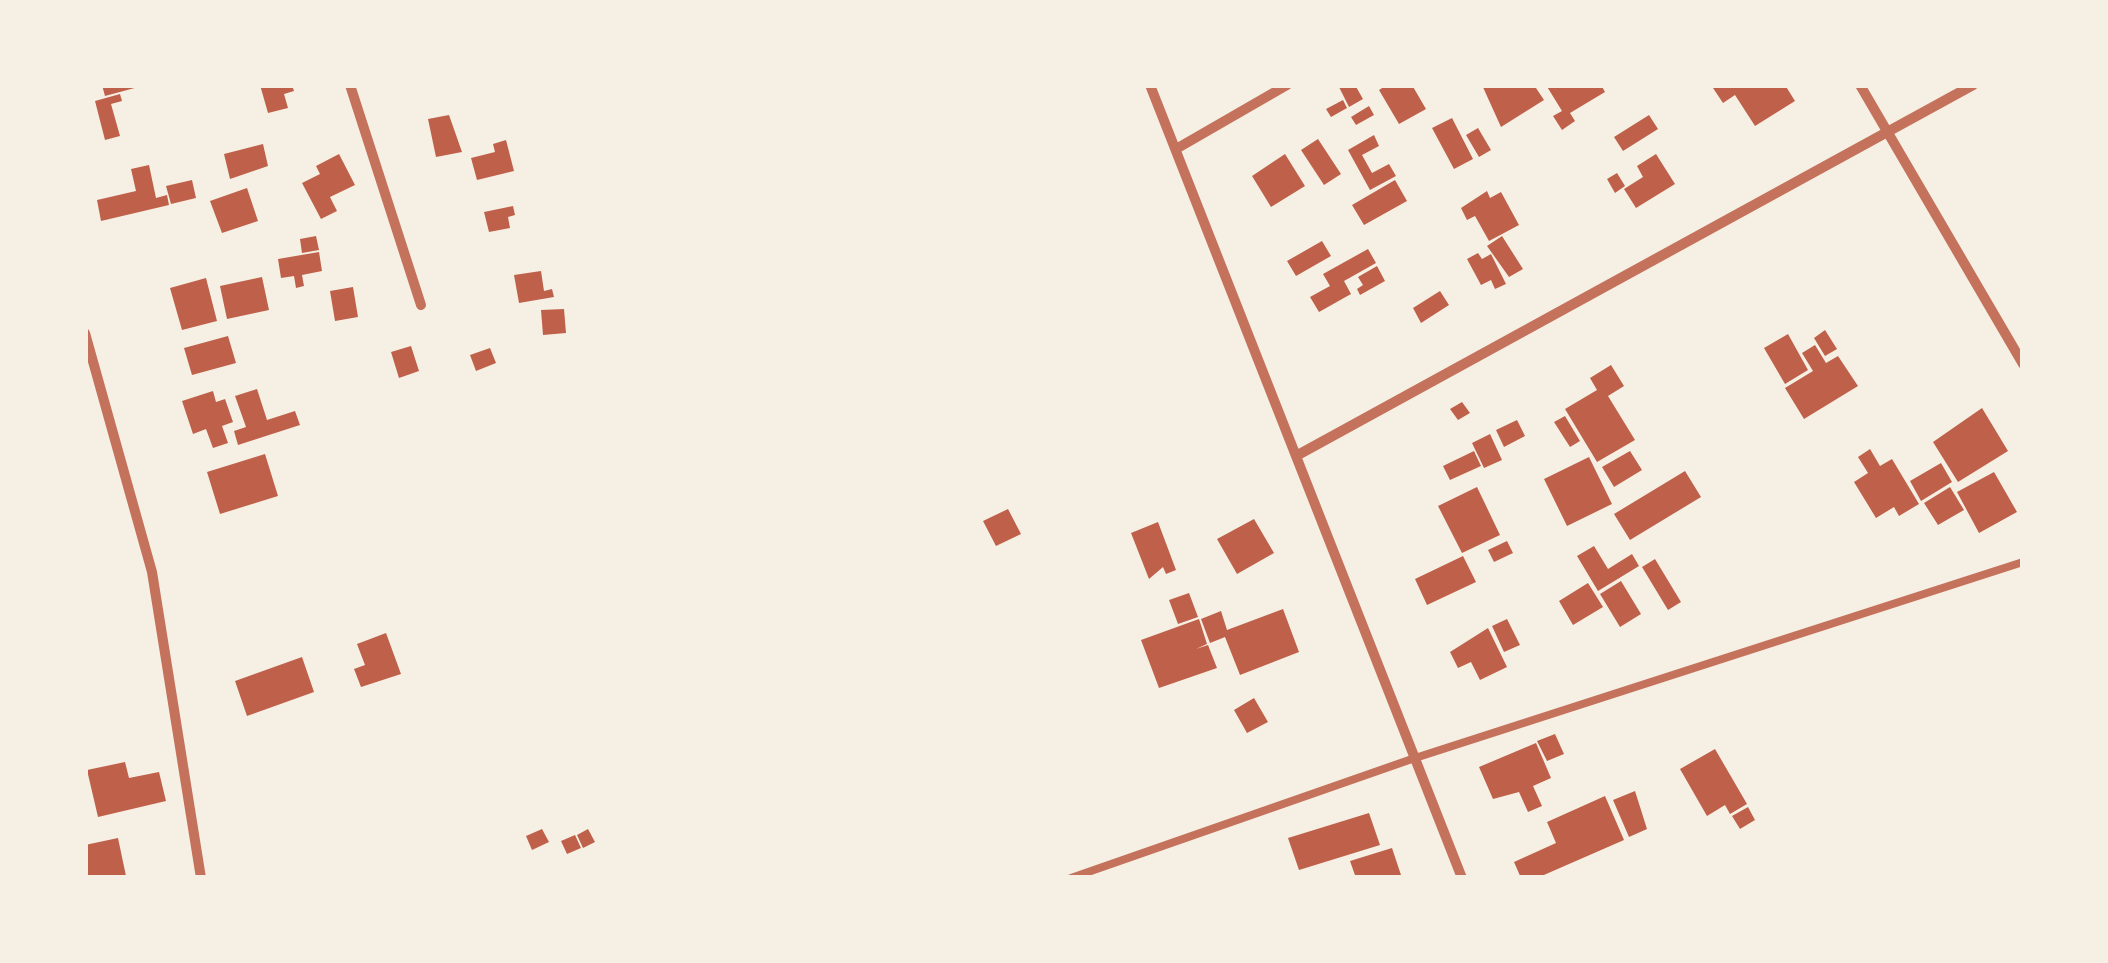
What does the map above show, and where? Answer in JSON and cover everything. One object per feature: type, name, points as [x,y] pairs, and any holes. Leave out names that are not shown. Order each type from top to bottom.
[{"type":"street","points":[[350,85],[422,304]]},
{"type":"street","points":[[1150,85],[1462,878]]},
{"type":"street","points":[[1176,148],[1286,85]]},
{"type":"street","points":[[1860,85],[2023,364]]},
{"type":"street","points":[[1296,456],[1889,135],[1974,85]]},
{"type":"street","points":[[85,333],[152,572],[201,878]]},
{"type":"lane","points":[[1071,878],[1412,759],[2023,562]]},
{"type":"building","points":[[102,85],[141,85],[142,86],[105,96]]},
{"type":"building","points":[[260,85],[292,85],[294,91],[284,94],[288,108],[268,113]]},
{"type":"building","points":[[1338,85],[1355,85],[1363,99],[1349,107]]},
{"type":"building","points":[[1387,85],[1412,85],[1426,109],[1399,124],[1379,90]]},
{"type":"building","points":[[1482,85],[1534,85],[1544,100],[1501,127]]},
{"type":"building","points":[[1546,85],[1601,85],[1605,92],[1570,113],[1575,121],[1562,130],[1553,116],[1562,111]]},
{"type":"building","points":[[1785,85],[1795,101],[1755,126],[1735,95],[1723,103],[1713,88]]},
{"type":"building","points":[[120,94],[122,101],[111,104],[120,136],[105,140],[95,101]]},
{"type":"building","points":[[1343,100],[1347,108],[1331,117],[1326,109]]},
{"type":"building","points":[[1369,106],[1374,115],[1356,125],[1351,117]]},
{"type":"building","points":[[449,115],[462,152],[436,157],[428,119]]},
{"type":"building","points":[[1649,115],[1658,129],[1623,151],[1614,137]]},
{"type":"building","points":[[1452,118],[1473,159],[1454,169],[1432,128]]},
{"type":"building","points":[[1478,128],[1491,150],[1479,157],[1466,135]]},
{"type":"building","points":[[1374,135],[1379,146],[1362,155],[1372,173],[1389,164],[1396,176],[1370,190],[1348,150]]},
{"type":"building","points":[[1318,139],[1341,174],[1324,185],[1301,150]]},
{"type":"building","points":[[506,140],[514,171],[477,180],[471,158],[495,152],[493,144]]},
{"type":"building","points":[[263,144],[268,166],[230,179],[224,154]]},
{"type":"building","points":[[339,154],[355,185],[330,197],[337,211],[321,219],[302,183],[320,174],[316,166]]},
{"type":"building","points":[[1285,154],[1305,186],[1271,207],[1252,176]]},
{"type":"building","points":[[1656,154],[1675,184],[1636,208],[1624,189],[1643,177],[1637,166]]},
{"type":"building","points":[[149,165],[156,198],[167,195],[169,205],[101,221],[97,200],[136,191],[131,169]]},
{"type":"building","points":[[1617,173],[1625,186],[1615,193],[1607,179]]},
{"type":"building","points":[[192,180],[196,198],[171,204],[166,186]]},
{"type":"building","points":[[1395,180],[1407,201],[1364,225],[1352,205]]},
{"type":"building","points":[[247,188],[258,221],[222,233],[210,201]]},
{"type":"building","points":[[1487,191],[1490,198],[1501,192],[1519,225],[1489,241],[1475,216],[1467,220],[1461,208]]},
{"type":"building","points":[[513,206],[515,215],[508,217],[510,228],[489,232],[484,212]]},
{"type":"building","points":[[316,236],[319,250],[302,253],[300,239]]},
{"type":"building","points":[[1502,236],[1523,269],[1509,277],[1487,246]]},
{"type":"building","points":[[1322,241],[1331,256],[1296,276],[1287,261]]},
{"type":"building","points":[[1368,249],[1376,263],[1344,281],[1351,294],[1319,312],[1310,297],[1330,286],[1323,274]]},
{"type":"building","points":[[319,252],[322,271],[302,275],[304,286],[296,288],[294,276],[281,278],[278,259]]},
{"type":"building","points":[[1478,253],[1482,259],[1491,254],[1506,284],[1495,289],[1491,280],[1481,285],[1467,259]]},
{"type":"building","points":[[1377,266],[1385,281],[1360,295],[1357,289],[1363,285],[1358,277]]},
{"type":"building","points":[[541,271],[544,291],[552,289],[554,297],[519,303],[514,275]]},
{"type":"building","points":[[262,277],[269,310],[227,319],[220,286]]},
{"type":"building","points":[[206,278],[217,321],[182,330],[170,288]]},
{"type":"building","points":[[353,287],[358,317],[335,321],[330,291]]},
{"type":"building","points":[[1440,291],[1449,305],[1421,323],[1413,308]]},
{"type":"building","points":[[564,309],[566,333],[543,335],[541,310]]},
{"type":"building","points":[[1825,330],[1837,349],[1825,356],[1814,338]]},
{"type":"building","points":[[1788,334],[1808,370],[1785,384],[1764,348]]},
{"type":"building","points":[[228,336],[236,363],[192,375],[184,348]]},
{"type":"building","points":[[1815,345],[1826,363],[1838,356],[1858,386],[1804,419],[1785,388],[1813,371],[1802,353]]},
{"type":"building","points":[[411,346],[419,371],[399,378],[391,352]]},
{"type":"building","points":[[490,348],[496,363],[476,371],[470,355]]},
{"type":"building","points":[[1611,365],[1624,386],[1608,396],[1635,440],[1597,462],[1565,409],[1597,390],[1590,378]]},
{"type":"building","points":[[257,389],[267,420],[295,411],[300,425],[238,445],[234,431],[246,427],[235,396]]},
{"type":"building","points":[[213,391],[216,402],[225,399],[233,422],[222,426],[228,443],[213,448],[206,429],[193,434],[182,401]]},
{"type":"building","points":[[1462,402],[1470,413],[1458,420],[1450,409]]},
{"type":"building","points":[[1982,408],[2008,451],[1958,482],[1933,442]]},
{"type":"building","points":[[1565,416],[1580,441],[1570,447],[1554,422]]},
{"type":"building","points":[[1517,420],[1525,436],[1504,447],[1496,430]]},
{"type":"building","points":[[1490,434],[1502,460],[1484,468],[1472,443]]},
{"type":"building","points":[[1870,449],[1880,466],[1892,459],[1919,504],[1899,516],[1894,507],[1876,518],[1854,482],[1868,473],[1858,457]]},
{"type":"building","points":[[1474,451],[1481,466],[1450,480],[1443,466]]},
{"type":"building","points":[[1630,451],[1642,470],[1614,487],[1602,467]]},
{"type":"building","points":[[265,454],[278,496],[220,514],[207,472]]},
{"type":"building","points":[[1589,457],[1612,504],[1567,526],[1544,479]]},
{"type":"building","points":[[1941,463],[1952,482],[1921,501],[1910,481]]},
{"type":"building","points":[[1685,471],[1701,497],[1630,540],[1614,514]]},
{"type":"building","points":[[1994,472],[2017,512],[1979,533],[1957,492]]},
{"type":"building","points":[[1477,487],[1500,535],[1462,553],[1438,506]]},
{"type":"building","points":[[1950,487],[1964,510],[1938,525],[1924,503]]},
{"type":"building","points":[[1008,509],[1021,534],[996,546],[983,521]]},
{"type":"building","points":[[1254,519],[1274,553],[1237,574],[1217,539]]},
{"type":"building","points":[[1158,522],[1176,570],[1166,574],[1163,567],[1149,579],[1131,533]]},
{"type":"building","points":[[1507,541],[1513,553],[1494,562],[1488,550]]},
{"type":"building","points":[[1594,546],[1608,569],[1632,554],[1639,566],[1598,591],[1577,556]]},
{"type":"building","points":[[1463,556],[1476,582],[1427,605],[1415,579]]},
{"type":"building","points":[[1655,559],[1681,602],[1668,610],[1642,567]]},
{"type":"building","points":[[1621,581],[1641,614],[1620,627],[1600,594]]},
{"type":"building","points":[[1588,583],[1603,607],[1573,625],[1559,601]]},
{"type":"building","points":[[1189,593],[1198,617],[1178,624],[1169,600]]},
{"type":"building","points":[[1283,609],[1299,652],[1240,675],[1225,637],[1210,643],[1201,619],[1221,611],[1227,630]]},
{"type":"building","points":[[1199,619],[1207,644],[1196,649],[1208,645],[1217,668],[1159,688],[1141,640]]},
{"type":"building","points":[[1507,619],[1520,645],[1504,652],[1492,626]]},
{"type":"building","points":[[1488,628],[1507,667],[1480,680],[1471,662],[1458,668],[1450,652]]},
{"type":"building","points":[[386,633],[401,674],[361,687],[354,669],[365,665],[357,644]]},
{"type":"building","points":[[302,657],[314,692],[247,716],[235,681]]},
{"type":"building","points":[[1254,698],[1268,722],[1247,733],[1234,710]]},
{"type":"building","points":[[1555,734],[1564,754],[1547,761],[1537,741]]},
{"type":"building","points":[[1536,743],[1551,778],[1533,786],[1542,806],[1528,812],[1519,792],[1493,799],[1479,767]]},
{"type":"building","points":[[1715,749],[1747,804],[1730,814],[1725,805],[1707,816],[1680,769]]},
{"type":"building","points":[[125,762],[129,778],[159,772],[166,801],[98,817],[87,770]]},
{"type":"building","points":[[1635,791],[1647,829],[1629,837],[1613,800]]},
{"type":"building","points":[[1605,796],[1624,840],[1537,878],[1521,878],[1514,862],[1556,843],[1547,822]]},
{"type":"building","points":[[1748,807],[1755,820],[1740,829],[1732,816]]},
{"type":"building","points":[[1369,813],[1380,845],[1299,870],[1288,838]]},
{"type":"building","points":[[542,829],[549,842],[532,850],[526,836]]},
{"type":"building","points":[[588,829],[595,842],[583,848],[577,835]]},
{"type":"building","points":[[575,835],[581,848],[567,854],[561,841]]},
{"type":"building","points":[[118,838],[126,876],[85,878],[85,845]]},
{"type":"building","points":[[1392,848],[1402,878],[1356,878],[1350,861]]}]
